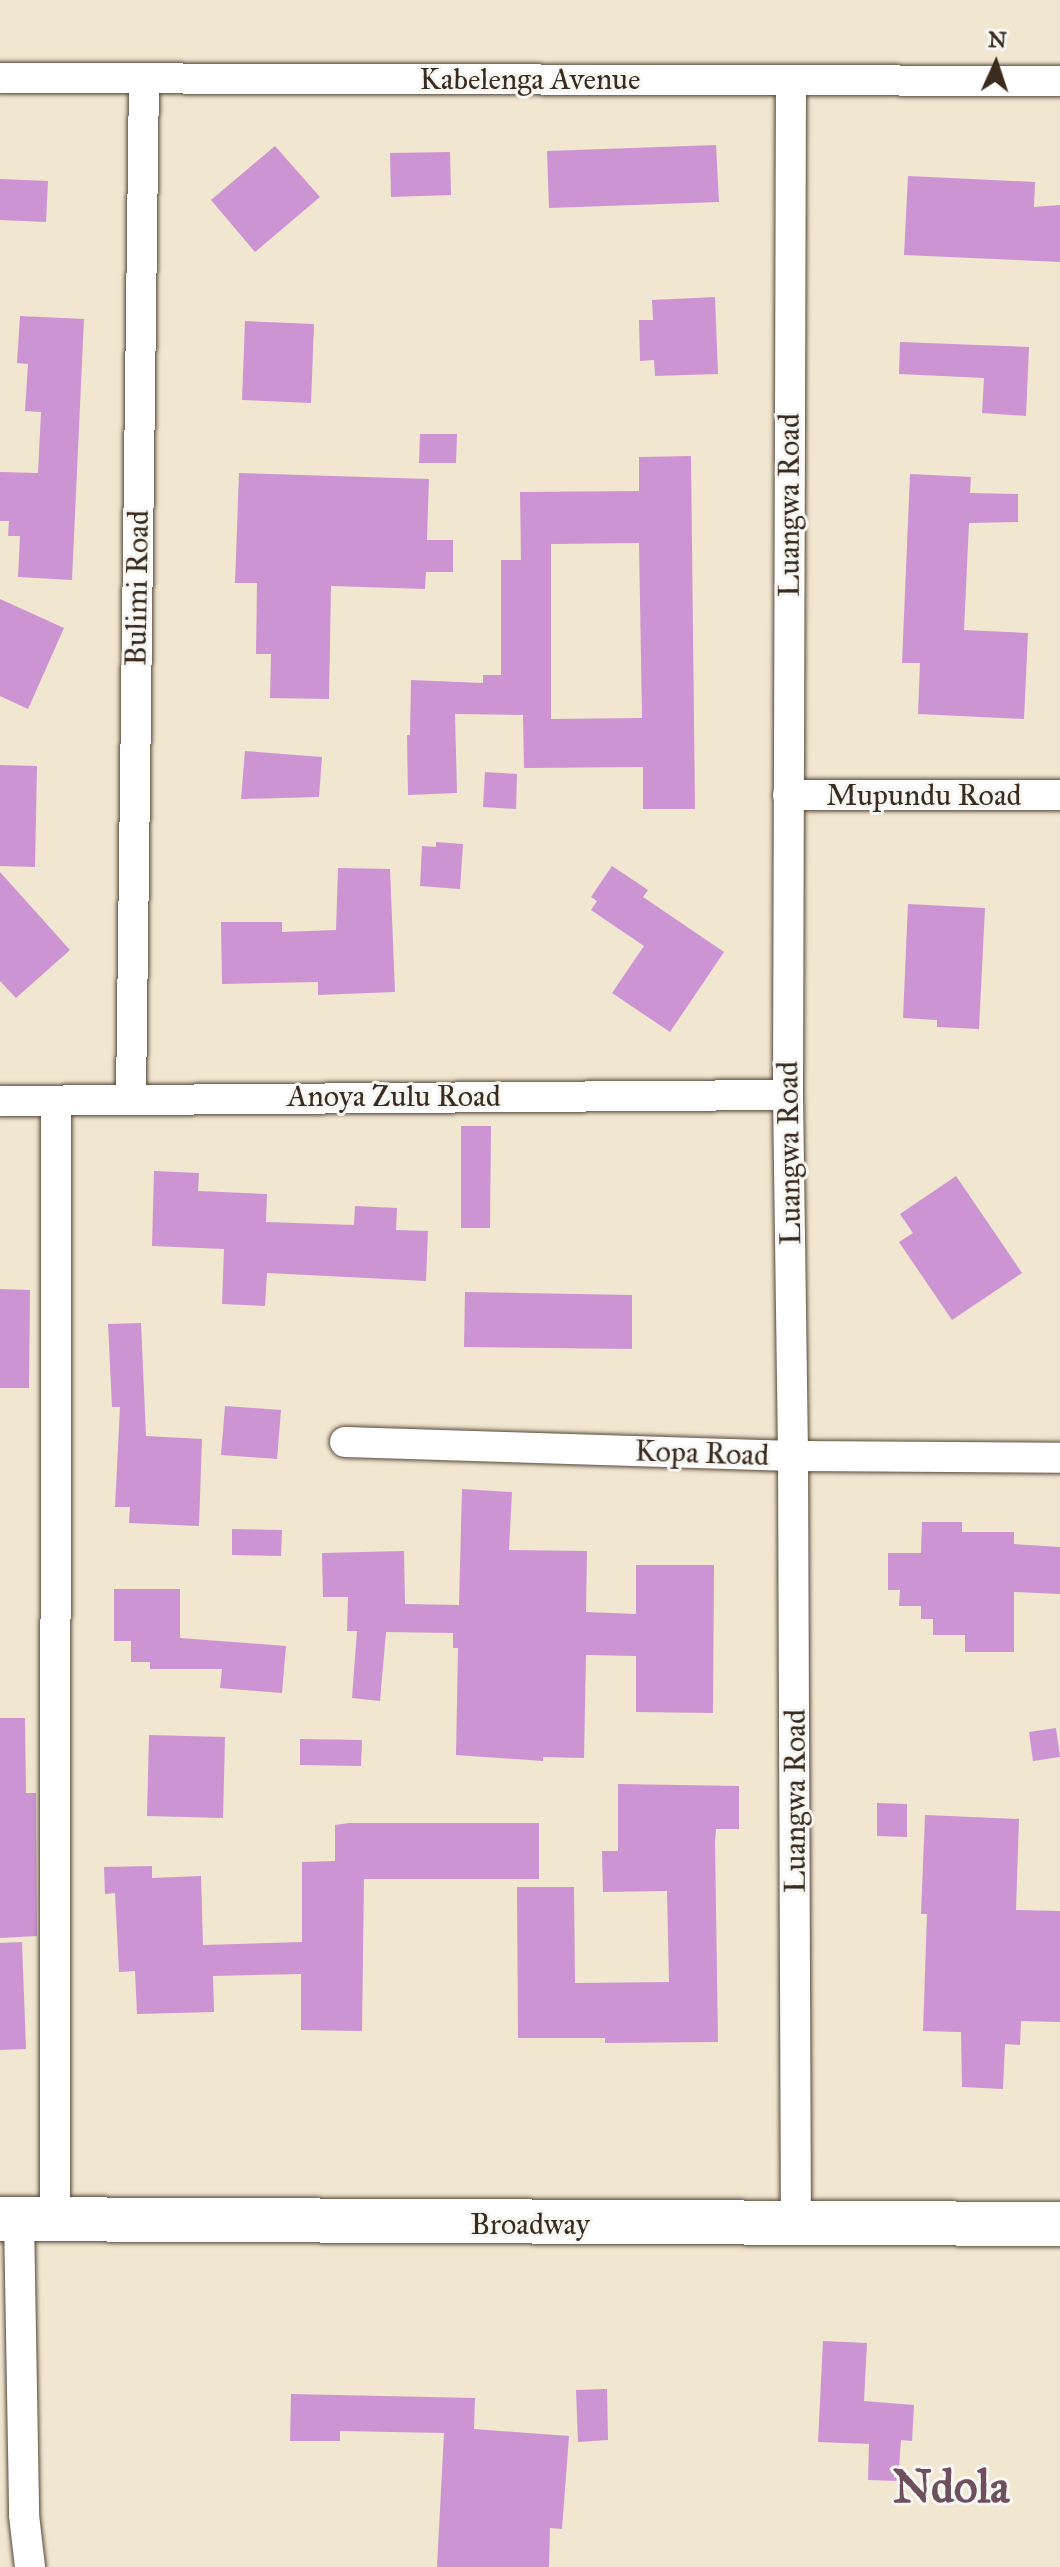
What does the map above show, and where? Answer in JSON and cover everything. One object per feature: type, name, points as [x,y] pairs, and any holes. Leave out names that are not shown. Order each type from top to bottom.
[{"type":"main road","name":"Broadway","points":[[25,2219],[1060,2224]]},
{"type":"street","name":"Kabelenga Avenue","points":[[0,78],[1060,81]]},
{"type":"street","name":"Bulimi Road","points":[[131,1098],[144,78]]},
{"type":"street","name":"Luangwa Road","points":[[791,80],[788,1095],[793,1456],[796,2225]]},
{"type":"street","name":"Mupundu Road","points":[[788,795],[1060,795]]},
{"type":"street","name":"Anoya Zulu Road","points":[[0,1101],[788,1095]]},
{"type":"street","points":[[30,2567],[12,2515],[25,2219],[56,1102]]},
{"type":"street","name":"Kopa Road","points":[[345,1442],[793,1456],[1060,1458]]},
{"type":"building","points":[[716,145],[719,202],[549,208],[547,151]]},
{"type":"building","points":[[275,146],[320,197],[255,252],[211,200]]},
{"type":"building","points":[[450,152],[451,195],[391,197],[390,153]]},
{"type":"building","points":[[908,176],[1035,182],[1034,207],[1060,205],[1060,262],[904,255]]},
{"type":"building","points":[[0,179],[48,181],[46,222],[0,220]]},
{"type":"building","points":[[715,297],[718,374],[655,376],[654,360],[640,361],[639,320],[653,320],[652,300]]},
{"type":"building","points":[[20,316],[84,319],[72,580],[18,577],[20,536],[8,536],[9,521],[0,521],[0,472],[38,473],[41,412],[25,411],[28,364],[17,363]]},
{"type":"building","points":[[245,321],[314,324],[311,403],[242,400]]},
{"type":"building","points":[[900,342],[1029,347],[1026,416],[982,413],[984,378],[899,374]]},
{"type":"building","points":[[420,434],[457,434],[456,463],[419,463]]},
{"type":"building","points":[[691,456],[695,809],[643,809],[643,767],[524,768],[523,715],[455,714],[457,793],[408,795],[407,735],[410,735],[411,680],[483,683],[483,675],[501,675],[501,560],[521,560],[520,492],[639,491],[639,457]],"holes":[[[639,543],[642,718],[551,719],[551,544]]]},
{"type":"building","points":[[239,473],[429,479],[427,540],[453,540],[453,572],[426,572],[425,589],[331,586],[329,699],[270,698],[271,654],[256,654],[257,583],[235,583]]},
{"type":"building","points":[[910,474],[971,477],[970,493],[1018,494],[1018,522],[969,523],[964,630],[1028,633],[1024,719],[918,714],[920,663],[902,663]]},
{"type":"building","points":[[0,599],[64,628],[28,709],[0,696]]},
{"type":"building","points":[[245,751],[322,757],[319,797],[241,799]]},
{"type":"building","points":[[0,765],[37,766],[35,867],[0,866]]},
{"type":"building","points":[[485,772],[517,774],[516,809],[483,807]]},
{"type":"building","points":[[436,842],[463,844],[460,889],[420,886],[422,846],[436,847]]},
{"type":"building","points":[[612,866],[648,890],[643,897],[724,952],[670,1032],[612,993],[644,946],[591,910],[597,901],[591,897]]},
{"type":"building","points":[[338,868],[390,869],[395,992],[318,995],[318,982],[222,984],[221,922],[282,922],[282,932],[336,930]]},
{"type":"building","points":[[0,872],[70,950],[16,998],[0,981]]},
{"type":"building","points":[[908,904],[985,908],[979,1029],[937,1027],[937,1020],[903,1018]]},
{"type":"building","points":[[461,1126],[491,1126],[490,1228],[461,1228]]},
{"type":"building","points":[[154,1171],[199,1173],[198,1191],[267,1194],[266,1222],[354,1225],[355,1206],[397,1208],[396,1230],[428,1231],[426,1281],[267,1273],[265,1306],[222,1304],[224,1249],[152,1246]]},
{"type":"building","points":[[956,1176],[1022,1273],[952,1320],[899,1242],[913,1233],[900,1214]]},
{"type":"building","points":[[0,1289],[30,1290],[29,1388],[0,1388]]},
{"type":"building","points":[[465,1292],[632,1295],[632,1349],[464,1347]]},
{"type":"building","points":[[141,1323],[146,1436],[202,1439],[199,1526],[129,1523],[130,1507],[115,1507],[120,1407],[112,1407],[108,1324]]},
{"type":"building","points":[[225,1406],[281,1410],[277,1459],[221,1455]]},
{"type":"building","points":[[462,1489],[512,1492],[509,1550],[587,1551],[586,1612],[636,1614],[636,1565],[714,1565],[713,1713],[636,1712],[636,1656],[586,1655],[584,1758],[543,1757],[543,1761],[456,1755],[458,1648],[453,1648],[453,1633],[386,1632],[380,1701],[352,1698],[357,1631],[347,1631],[348,1597],[323,1597],[322,1553],[404,1551],[405,1604],[459,1605]]},
{"type":"building","points":[[922,1522],[962,1522],[962,1532],[1014,1532],[1014,1544],[1060,1547],[1060,1594],[1014,1592],[1014,1652],[965,1652],[965,1635],[933,1635],[933,1619],[921,1619],[921,1606],[899,1606],[900,1590],[888,1590],[888,1553],[921,1553]]},
{"type":"building","points":[[232,1529],[282,1530],[281,1556],[232,1555]]},
{"type":"building","points":[[114,1589],[180,1589],[180,1638],[286,1646],[282,1693],[220,1688],[222,1669],[150,1669],[150,1662],[131,1662],[131,1641],[114,1641]]},
{"type":"building","points":[[0,1718],[25,1718],[26,1793],[36,1793],[37,1936],[0,1938]]},
{"type":"building","points":[[1056,1728],[1060,1757],[1033,1761],[1029,1732]]},
{"type":"building","points":[[149,1735],[225,1737],[223,1818],[147,1816]]},
{"type":"building","points":[[300,1739],[362,1740],[361,1766],[300,1765]]},
{"type":"building","points":[[618,1784],[739,1786],[739,1829],[716,1829],[715,1841],[718,2042],[605,2043],[605,2038],[518,2038],[517,1887],[574,1887],[575,1983],[669,1982],[667,1891],[603,1892],[602,1851],[618,1851]]},
{"type":"building","points":[[877,1803],[907,1804],[907,1837],[877,1836]]},
{"type":"building","points":[[925,1815],[1019,1819],[1016,1910],[1060,1911],[1060,2022],[1021,2021],[1020,2045],[1005,2044],[1003,2089],[962,2087],[961,2032],[923,2031],[927,1914],[921,1914]]},
{"type":"building","points":[[539,1823],[539,1879],[364,1879],[362,2031],[301,2030],[301,1974],[213,1976],[214,2012],[137,2014],[135,1971],[119,1972],[115,1893],[105,1894],[104,1867],[152,1866],[152,1878],[201,1876],[203,1945],[302,1942],[302,1862],[335,1861],[335,1825]]},
{"type":"building","points":[[22,1942],[26,2049],[0,2050],[0,1943]]},
{"type":"building","points":[[823,2341],[867,2343],[864,2401],[914,2405],[912,2441],[901,2440],[898,2481],[868,2480],[869,2444],[818,2442]]},
{"type":"building","points":[[607,2389],[608,2440],[578,2442],[576,2390]]},
{"type":"building","points":[[291,2394],[475,2398],[474,2429],[569,2436],[562,2529],[550,2528],[549,2567],[437,2567],[444,2433],[340,2431],[340,2441],[290,2441]]},
{"type":"district","name":"Ndola","points":[[951,2487]]}]
